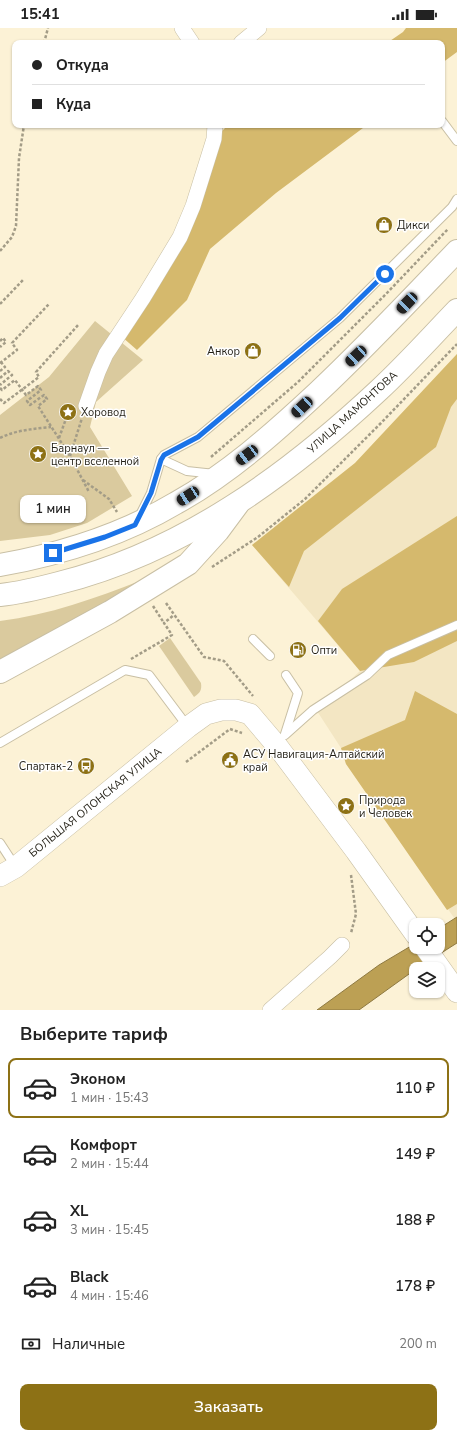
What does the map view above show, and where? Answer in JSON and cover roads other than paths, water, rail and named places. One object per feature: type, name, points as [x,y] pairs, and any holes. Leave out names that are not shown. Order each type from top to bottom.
[{"type":"main road","points":[[437,272],[454,233]]},
{"type":"main road","points":[[0,565],[65,550],[105,537],[126,520],[176,504],[214,467],[247,455],[291,418],[356,356],[457,251]]},
{"type":"main road","name":"УЛИЦА МАМОНТОВА","points":[[238,504],[287,469],[333,432],[380,389],[457,310]]},
{"type":"main road","points":[[0,595],[74,580],[113,567],[178,539],[238,504]]},
{"type":"main road","points":[[0,672],[110,612],[188,564],[218,531],[238,504]]},
{"type":"street","points":[[182,28],[190,40]]},
{"type":"street","points":[[245,40],[259,28]]},
{"type":"street","points":[[86,406],[106,354],[144,298],[180,237],[196,199],[214,138],[215,128]]},
{"type":"street","name":"БОЛЬШАЯ ОЛОНСКАЯ УЛИЦА","points":[[8,871],[206,714],[221,710],[236,710],[250,714],[281,741],[409,925]]},
{"type":"street","points":[[270,1010],[342,945]]},
{"type":"street","points":[[430,954],[457,992]]},
{"type":"lane","points":[[445,125],[457,141]]},
{"type":"lane","points":[[126,520],[151,493],[161,460],[164,455],[198,437],[340,318],[452,207],[457,199]]},
{"type":"lane","points":[[161,460],[187,471],[214,467]]},
{"type":"lane","points":[[281,741],[313,710],[367,675],[388,655],[457,625]]},
{"type":"lane","points":[[253,639],[270,656]]},
{"type":"lane","points":[[0,744],[124,670],[149,674],[188,727]]},
{"type":"lane","points":[[281,741],[298,693],[286,675]]},
{"type":"lane","points":[[0,843],[8,871]]},
{"type":"place","name":"Дикси","points":[[384,225]]},
{"type":"place","name":"Анкор","points":[[253,351]]},
{"type":"place","name":"Хоровод","points":[[68,412]]},
{"type":"place","name":"Барнаул — центр вселенной","points":[[38,454]]},
{"type":"place","name":"Опти","points":[[298,650]]},
{"type":"place","name":"АСУ Навигация-Алтайский край","points":[[230,760]]},
{"type":"place","name":"Спартак-2","points":[[86,766]]},
{"type":"place","name":"Природа и Человек","points":[[346,806]]}]
